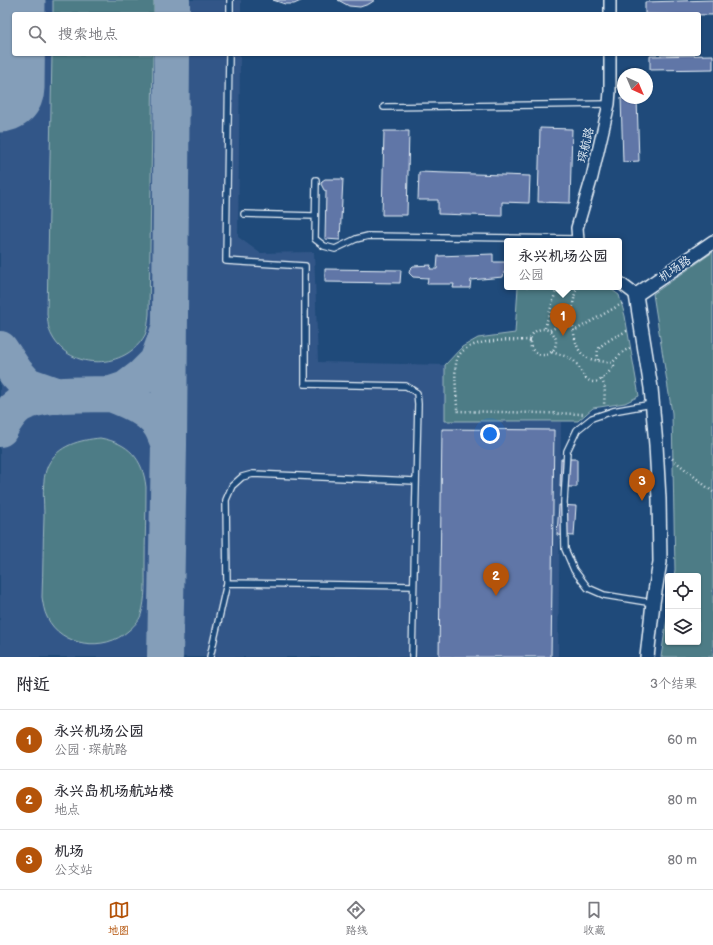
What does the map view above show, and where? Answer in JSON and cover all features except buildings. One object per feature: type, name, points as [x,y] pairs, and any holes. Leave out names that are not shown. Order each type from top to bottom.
[{"type":"street","points":[[610,0],[610,12]]},
{"type":"street","name":"琛航路","points":[[578,238],[577,228],[592,177],[609,104],[610,56]]},
{"type":"street","name":"机场路","points":[[636,295],[713,242]]},
{"type":"street","points":[[622,284],[636,295],[644,342],[656,445],[660,562],[646,657]]},
{"type":"lane","points":[[230,0],[230,12]]},
{"type":"lane","points":[[229,56],[226,261],[305,266],[305,384],[406,386],[417,393],[418,404],[412,657]]},
{"type":"lane","points":[[384,107],[609,104]]},
{"type":"lane","points":[[316,180],[315,239],[324,246],[335,249],[356,239],[368,236],[504,239]]},
{"type":"lane","points":[[244,214],[316,216]]},
{"type":"lane","points":[[652,404],[613,411],[592,418],[577,430],[567,451],[564,502],[565,549],[574,570],[588,588],[604,595],[653,603]]},
{"type":"lane","points":[[210,657],[227,583],[226,500],[232,486],[242,477],[253,474],[415,481]]},
{"type":"lane","points":[[227,583],[413,586]]},
{"type":"path","points":[[546,328],[556,290]]},
{"type":"path","points":[[577,290],[574,298],[572,317],[578,347],[582,355],[589,359],[612,362]]},
{"type":"path","points":[[574,331],[636,295]]},
{"type":"path","points":[[550,330],[563,324],[570,324],[574,331]]},
{"type":"path","points":[[598,360],[598,350],[601,346],[620,334],[641,325]]},
{"type":"path","points":[[541,328],[550,330],[556,336],[557,340],[557,344],[552,352],[544,356],[535,353],[532,349],[530,340],[534,332],[541,328]]},
{"type":"path","points":[[530,340],[483,342],[464,350],[458,356],[456,364],[457,411],[604,414],[605,388],[602,379]]},
{"type":"path","points":[[612,362],[624,351],[644,342]]},
{"type":"path","points":[[552,352],[570,358],[574,361],[586,379],[596,383],[602,379],[614,366],[612,362]]},
{"type":"path","points":[[656,445],[713,492]]},
{"type":"shaded area","points":[[0,0],[241,0],[241,12],[12,12],[12,56],[240,56],[238,237],[260,253],[314,252],[318,362],[445,365],[445,421],[561,422],[558,657],[0,657]]},
{"type":"green space","points":[[53,0],[154,0],[154,12],[53,12]]},
{"type":"green space","points":[[52,56],[153,56],[149,314],[145,335],[136,347],[125,355],[112,360],[98,362],[84,360],[71,356],[60,347],[50,331],[47,314]]},
{"type":"green space","points":[[713,252],[713,657],[661,657],[665,631],[665,645],[701,645],[701,573],[674,573],[672,413],[653,294]]},
{"type":"green space","points":[[518,290],[612,290],[619,295],[625,316],[639,396],[625,403],[593,408],[578,421],[445,421],[445,365],[462,347],[478,338],[515,333]]},
{"type":"green space","points":[[100,438],[110,440],[127,448],[142,468],[146,487],[145,584],[143,609],[136,624],[118,638],[108,642],[96,644],[84,643],[62,635],[54,627],[45,612],[42,597],[44,517],[43,491],[44,477],[52,458],[64,448],[77,442]]},
{"type":"taxiway","points":[[172,0],[172,12]]},
{"type":"taxiway","points":[[165,657],[169,445],[172,56]]},
{"type":"taxiway","points":[[168,332],[157,362],[143,376],[126,389],[111,394],[132,403],[150,414],[161,427],[169,445]]},
{"type":"taxiway","points":[[0,349],[16,373],[27,385],[58,396]]},
{"type":"taxiway","points":[[0,429],[13,410],[19,405],[28,401],[51,396],[111,394]]},
{"type":"runway","points":[[0,88],[1,0]]},
{"type":"place","name":"永兴机场公园","points":[[563,336]]},
{"type":"place","name":"机场","points":[[642,501]]},
{"type":"place","name":"永兴岛机场航站楼","points":[[496,596]]}]
